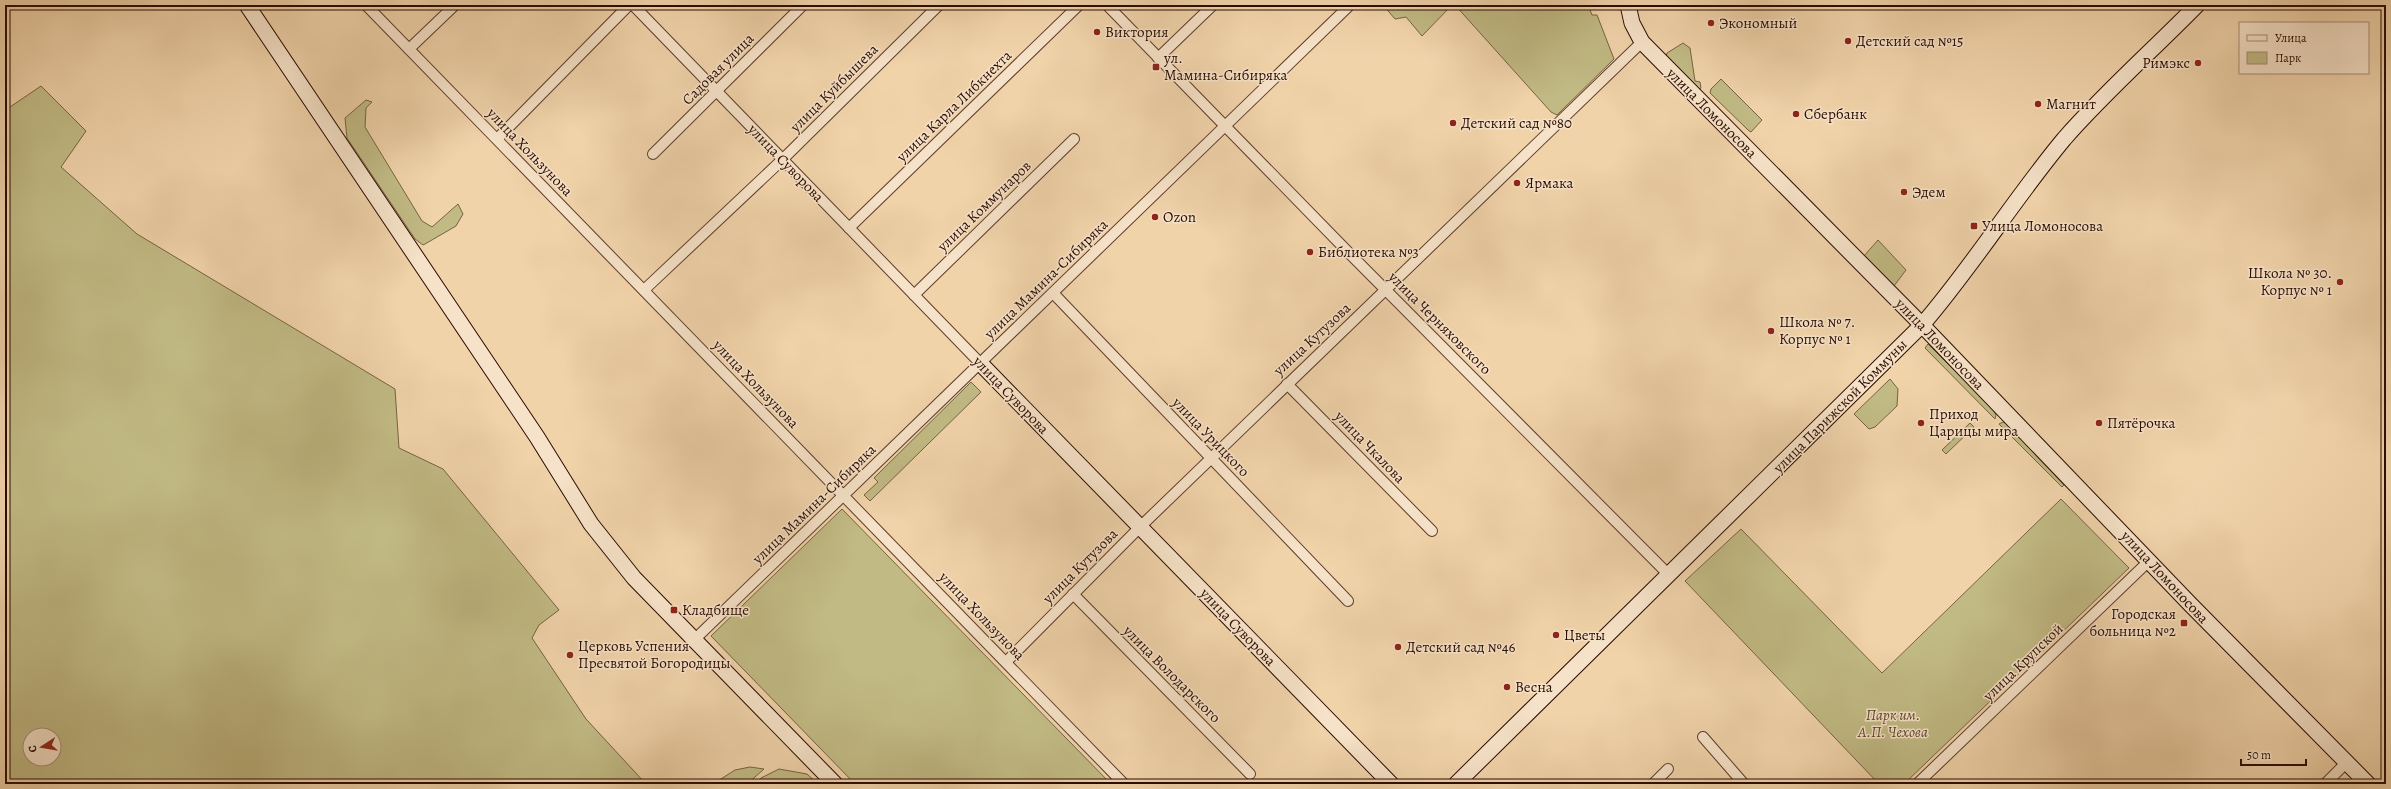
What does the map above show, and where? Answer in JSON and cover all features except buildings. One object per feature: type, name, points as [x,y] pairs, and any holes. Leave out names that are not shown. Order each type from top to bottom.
[{"type":"main road","points":[[247,5],[537,437],[591,524],[634,578],[835,784]]},
{"type":"main road","name":"улица Парижской Коммуны","points":[[1456,784],[1922,325],[1969,268],[2030,181],[2065,138],[2197,5]]},
{"type":"main road","name":"улица Ломоносова","points":[[1632,23],[1642,42],[1922,325],[2150,560],[2211,626],[2348,762],[2368,784]]},
{"type":"main road","name":"улица Суворова","points":[[980,364],[1391,784]]},
{"type":"street","name":"улица Хользунова","points":[[366,5],[1124,784]]},
{"type":"street","points":[[410,50],[455,5]]},
{"type":"street","points":[[497,139],[629,5]]},
{"type":"street","name":"улица Суворова","points":[[633,5],[980,364]]},
{"type":"street","name":"Садовая улица","points":[[653,154],[803,5]]},
{"type":"street","name":"улица Куйбышева","points":[[644,290],[783,160],[939,5]]},
{"type":"street","name":"улица Карла Либкнехта","points":[[849,228],[1079,5]]},
{"type":"street","name":"улица Черняховского","points":[[1108,5],[1158,58],[1386,290],[1669,575]]},
{"type":"street","points":[[1158,58],[1213,5]]},
{"type":"street","name":"улица Мамина-Сибиряка","points":[[694,640],[845,496],[1350,5]]},
{"type":"street","name":"улица Кутузова","points":[[1006,662],[1140,526],[1642,42]]},
{"type":"street","name":"улица Коммунаров","points":[[914,295],[1074,139]]},
{"type":"street","name":"улица Урицкого","points":[[1053,293],[1348,601]]},
{"type":"street","name":"улица Чкалова","points":[[1287,384],[1432,531]]},
{"type":"street","name":"улица Крупской","points":[[1916,784],[2150,560]]},
{"type":"street","name":"улица Володарского","points":[[1073,594],[1250,774]]},
{"type":"street","points":[[1704,737],[1744,784]]},
{"type":"street","points":[[2325,784],[2348,762]]},
{"type":"street","points":[[1657,782],[1668,769]]},
{"type":"green space","points":[[1383,5],[1452,5],[1422,36],[1406,17],[1395,19]]},
{"type":"green space","points":[[1455,5],[1588,5],[1592,15],[1597,15],[1614,59],[1557,115],[1551,112]]},
{"type":"green space","points":[[1683,43],[1690,48],[1695,81],[1700,82],[1701,88],[1699,90],[1666,57],[1667,53]]},
{"type":"green space","points":[[1721,79],[1762,120],[1751,132],[1710,93],[1711,89]]},
{"type":"green space","points":[[41,86],[86,131],[61,167],[137,234],[395,389],[399,448],[443,469],[559,610],[539,625],[532,638],[586,719],[646,784],[5,784],[5,107],[7,109]]},
{"type":"green space","points":[[366,100],[372,102],[366,108],[365,127],[422,221],[432,227],[458,204],[463,214],[456,226],[423,245],[415,239],[347,138],[345,118]]},
{"type":"green space","points":[[1878,240],[1906,270],[1894,286],[1864,256]]},
{"type":"green space","points":[[1928,344],[1993,409],[1996,415],[1995,419],[1925,348]]},
{"type":"green space","points":[[1890,379],[1898,389],[1897,406],[1875,427],[1869,429],[1854,414]]},
{"type":"green space","points":[[971,382],[981,392],[870,501],[864,495],[878,482],[874,478]]},
{"type":"green space","points":[[2003,422],[2007,424],[2064,485],[2062,487],[1999,424]]},
{"type":"green space","points":[[1970,423],[1974,427],[1946,454],[1942,450]]},
{"type":"green space","name":"Парк им. А.П. Чехова","points":[[2061,499],[2129,568],[1904,784],[1879,784],[1685,581],[1741,529],[1882,673]]},
{"type":"green space","points":[[842,509],[1111,784],[855,784],[711,636]]},
{"type":"green space","points":[[750,767],[764,769],[747,784],[713,784],[735,770]]},
{"type":"green space","points":[[779,769],[807,774],[818,784],[755,784],[761,778]]},
{"type":"place","name":"Экономный","points":[[1711,23]]},
{"type":"place","name":"Виктория","points":[[1097,32]]},
{"type":"place","name":"Детский сад №15","points":[[1848,41]]},
{"type":"place","name":"Римэкс","points":[[2198,63]]},
{"type":"place","name":"ул. Мамина-Сибиряка","points":[[1156,67]]},
{"type":"place","name":"Магнит","points":[[2038,104]]},
{"type":"place","name":"Сбербанк","points":[[1796,114]]},
{"type":"place","name":"Детский сад №80","points":[[1453,123]]},
{"type":"place","name":"Ярмака","points":[[1517,183]]},
{"type":"place","name":"Эдем","points":[[1904,192]]},
{"type":"place","name":"Ozon","points":[[1155,217]]},
{"type":"place","name":"Улица Ломоносова","points":[[1974,226]]},
{"type":"place","name":"Библиотека №3","points":[[1310,252]]},
{"type":"place","name":"Школа № 30. Корпус № 1","points":[[2340,282]]},
{"type":"place","name":"Школа № 7. Корпус № 1","points":[[1771,331]]},
{"type":"place","name":"Приход Царицы мира","points":[[1921,423]]},
{"type":"place","name":"Пятёрочка","points":[[2099,423]]},
{"type":"place","name":"Кладбище","points":[[674,610]]},
{"type":"place","name":"Городская больница №2","points":[[2184,623]]},
{"type":"place","name":"Цветы","points":[[1556,635]]},
{"type":"place","name":"Детский сад №46","points":[[1398,647]]},
{"type":"place","name":"Церковь Успения Пресвятой Богородицы","points":[[570,655]]},
{"type":"place","name":"Весна","points":[[1507,687]]}]
